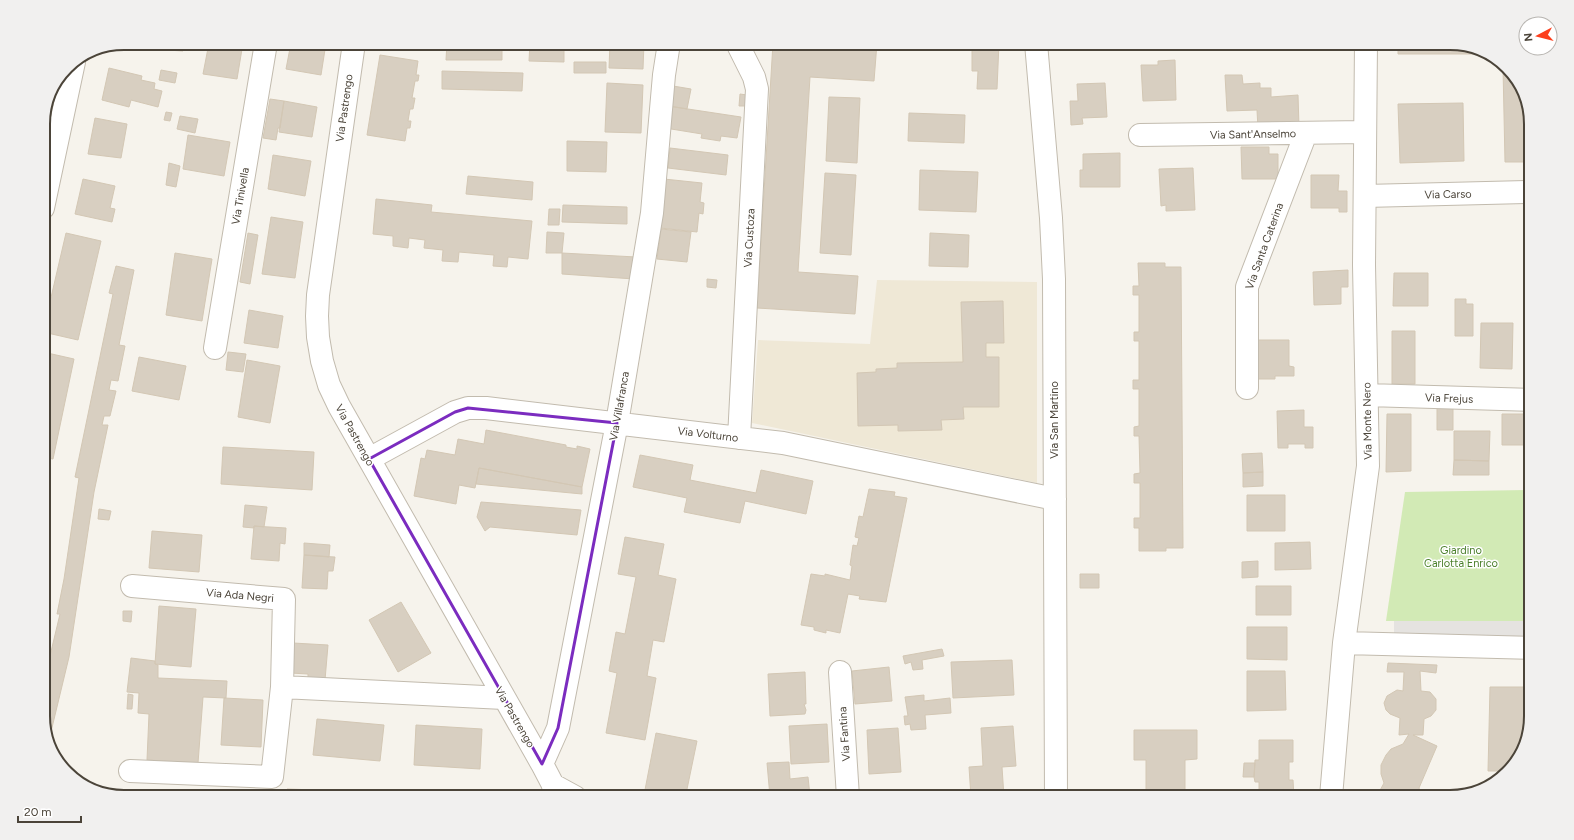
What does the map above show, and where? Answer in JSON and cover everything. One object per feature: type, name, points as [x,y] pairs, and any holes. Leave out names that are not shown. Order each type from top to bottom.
[{"type":"street","name":"Via Tinivella","points":[[215,348],[265,50]]},
{"type":"street","name":"Via Pastrengo","points":[[353,50],[318,295],[318,337],[322,361],[329,385],[339,406],[542,764],[554,790]]},
{"type":"street","name":"Via Villafranca","points":[[542,764],[558,728],[617,423],[652,213],[664,75],[668,50]]},
{"type":"street","name":"Via Custoza","points":[[739,438],[757,89],[754,78],[740,50]]},
{"type":"street","name":"Via San Martino","points":[[1037,50],[1051,218],[1054,287],[1056,790]]},
{"type":"street","name":"Via Monte Nero","points":[[1332,790],[1344,643],[1368,466],[1364,265],[1366,50]]},
{"type":"street","points":[[50,175],[72,72]]},
{"type":"street","name":"Via Sant'Anselmo","points":[[1140,136],[1365,132]]},
{"type":"street","name":"Via Santa Caterina","points":[[1247,388],[1246,288],[1306,133]]},
{"type":"street","name":"Via Carso","points":[[1365,196],[1524,192]]},
{"type":"street","name":"Via Frejus","points":[[1367,395],[1524,400]]},
{"type":"street","name":"Via Volturno","points":[[369,459],[455,412],[468,408],[486,408],[783,443],[1055,498]]},
{"type":"street","name":"Via Ada Negri","points":[[130,771],[272,777],[282,687],[284,599],[132,586]]},
{"type":"street","points":[[1344,643],[1524,648]]},
{"type":"street","name":"Via Fantina","points":[[840,672],[848,790]]},
{"type":"street","points":[[282,687],[504,698]]},
{"type":"highlighted area","points":[[468,408],[617,423],[558,728],[542,764],[369,459],[455,412]]},
{"type":"shaded area","points":[[877,280],[1037,282],[1037,483],[752,423],[758,340],[870,344]]},
{"type":"shaded area","points":[[1394,621],[1524,621],[1524,643],[1394,640]]},
{"type":"green space","name":"Giardino Carlotta Enrico","points":[[1524,490],[1524,621],[1386,621],[1405,492]]},
{"type":"building","points":[[208,50],[242,50],[237,79],[203,74]]},
{"type":"building","points":[[290,50],[325,50],[321,75],[286,69]]},
{"type":"building","points":[[447,50],[502,50],[502,60],[446,60]]},
{"type":"building","points":[[530,50],[564,50],[564,62],[529,61]]},
{"type":"building","points":[[610,50],[644,50],[643,69],[609,68]]},
{"type":"building","points":[[773,50],[876,50],[874,81],[810,77],[798,272],[858,276],[855,314],[757,308]]},
{"type":"building","points":[[972,50],[999,50],[997,89],[977,89],[978,71],[972,71]]},
{"type":"building","points":[[1398,50],[1450,50],[1464,51],[1474,54],[1398,54]]},
{"type":"building","points":[[380,55],[418,61],[416,75],[419,75],[418,81],[415,81],[412,98],[415,98],[413,109],[410,109],[408,121],[411,121],[410,128],[407,128],[405,141],[367,135]]},
{"type":"building","points":[[1175,60],[1176,100],[1143,101],[1141,65],[1158,65],[1158,61]]},
{"type":"building","points":[[574,62],[606,62],[606,73],[574,73]]},
{"type":"building","points":[[109,68],[142,76],[141,80],[155,83],[154,89],[162,91],[158,107],[131,100],[129,107],[102,100]]},
{"type":"building","points":[[161,70],[177,73],[175,83],[159,80]]},
{"type":"building","points":[[442,71],[523,73],[522,91],[442,89]]},
{"type":"building","points":[[1503,72],[1512,83],[1516,91],[1523,110],[1524,119],[1524,162],[1505,162]]},
{"type":"building","points":[[1225,75],[1242,75],[1243,84],[1260,83],[1260,88],[1271,88],[1271,97],[1298,95],[1299,127],[1258,129],[1257,110],[1227,111]]},
{"type":"building","points":[[607,83],[643,85],[641,133],[605,132]]},
{"type":"building","points":[[1105,83],[1107,117],[1082,118],[1083,124],[1071,125],[1070,101],[1078,101],[1077,84]]},
{"type":"building","points":[[673,86],[691,89],[687,109],[669,106]]},
{"type":"building","points":[[740,94],[747,95],[748,106],[739,106]]},
{"type":"building","points":[[829,97],[860,98],[857,163],[826,161]]},
{"type":"building","points":[[270,99],[284,101],[280,128],[278,128],[276,140],[263,138]]},
{"type":"building","points":[[284,101],[317,107],[312,137],[279,132]]},
{"type":"building","points":[[1463,103],[1464,161],[1400,163],[1398,104]]},
{"type":"building","points":[[668,106],[741,117],[737,138],[721,136],[720,141],[701,138],[702,134],[665,128]]},
{"type":"building","points":[[166,112],[172,113],[170,121],[164,120]]},
{"type":"building","points":[[909,113],[965,115],[964,143],[908,141]]},
{"type":"building","points":[[180,116],[198,119],[195,133],[177,129]]},
{"type":"building","points":[[95,118],[127,124],[121,158],[88,154]]},
{"type":"building","points":[[188,135],[230,142],[224,176],[183,169]]},
{"type":"building","points":[[567,141],[607,142],[606,172],[567,171]]},
{"type":"building","points":[[1241,147],[1269,147],[1269,154],[1278,154],[1278,179],[1242,179]]},
{"type":"building","points":[[670,148],[728,155],[726,175],[668,168]]},
{"type":"building","points":[[1120,153],[1120,187],[1080,187],[1080,170],[1083,170],[1083,154]]},
{"type":"building","points":[[273,155],[311,161],[305,196],[268,189]]},
{"type":"building","points":[[169,163],[180,166],[176,187],[166,185]]},
{"type":"building","points":[[1193,168],[1195,210],[1166,211],[1166,205],[1161,206],[1159,169]]},
{"type":"building","points":[[920,170],[978,172],[976,212],[919,210]]},
{"type":"building","points":[[825,173],[856,175],[851,255],[820,253]]},
{"type":"building","points":[[1311,175],[1339,175],[1338,191],[1347,191],[1347,212],[1339,212],[1339,208],[1311,208]]},
{"type":"building","points":[[468,176],[533,182],[532,200],[466,194]]},
{"type":"building","points":[[83,179],[115,186],[110,208],[115,209],[112,222],[75,214]]},
{"type":"building","points":[[664,179],[702,183],[700,202],[704,203],[703,214],[699,213],[697,232],[660,228]]},
{"type":"building","points":[[376,199],[432,205],[431,212],[532,221],[528,259],[508,257],[507,267],[493,266],[494,255],[459,252],[458,262],[442,261],[443,250],[424,248],[425,240],[409,238],[408,248],[393,246],[393,236],[373,234]]},
{"type":"building","points":[[563,205],[627,207],[627,224],[562,222]]},
{"type":"building","points":[[549,209],[560,209],[559,225],[548,225]]},
{"type":"building","points":[[271,217],[303,222],[295,278],[262,274]]},
{"type":"building","points":[[661,229],[691,232],[687,262],[657,259]]},
{"type":"building","points":[[547,232],[564,233],[562,253],[546,253]]},
{"type":"building","points":[[66,233],[101,241],[78,340],[50,334],[50,302]]},
{"type":"building","points":[[248,233],[258,235],[250,284],[240,282]]},
{"type":"building","points":[[930,233],[969,235],[968,267],[929,266]]},
{"type":"building","points":[[175,253],[212,259],[202,321],[166,315]]},
{"type":"building","points":[[562,253],[636,257],[634,279],[562,274]]},
{"type":"building","points":[[1138,263],[1165,263],[1165,267],[1181,267],[1183,548],[1166,548],[1166,551],[1139,551],[1139,528],[1134,528],[1134,518],[1140,518],[1140,483],[1134,483],[1134,474],[1140,473],[1139,436],[1134,436],[1134,427],[1139,426],[1139,389],[1133,389],[1133,380],[1139,380],[1139,341],[1134,341],[1134,332],[1139,332],[1139,295],[1133,295],[1133,286],[1139,286]]},
{"type":"building","points":[[116,266],[134,270],[119,345],[125,346],[118,381],[111,380],[109,390],[116,391],[110,416],[104,416],[102,425],[108,425],[94,492],[69,657],[51,731],[50,656],[60,614],[57,614],[64,579],[79,478],[75,477],[113,294],[109,293]]},
{"type":"building","points":[[1348,270],[1348,287],[1341,287],[1341,304],[1314,305],[1313,272]]},
{"type":"building","points":[[1394,273],[1428,273],[1428,306],[1393,306]]},
{"type":"building","points":[[707,279],[717,280],[716,288],[707,287]]},
{"type":"building","points":[[1455,299],[1466,299],[1466,304],[1473,304],[1473,336],[1455,336]]},
{"type":"building","points":[[1003,301],[1004,343],[986,343],[986,357],[999,357],[999,407],[963,407],[964,419],[941,420],[942,430],[898,431],[898,425],[858,426],[857,373],[876,372],[876,369],[897,368],[897,363],[963,362],[961,302]]},
{"type":"building","points":[[249,310],[283,316],[278,348],[244,343]]},
{"type":"building","points":[[1481,323],[1513,323],[1512,369],[1480,368]]},
{"type":"building","points":[[1392,331],[1415,331],[1415,384],[1392,384]]},
{"type":"building","points":[[1256,340],[1289,340],[1289,366],[1294,367],[1294,376],[1275,376],[1275,379],[1256,379]]},
{"type":"building","points":[[228,352],[246,354],[243,372],[226,370]]},
{"type":"building","points":[[50,354],[74,359],[53,459],[50,458]]},
{"type":"building","points":[[139,357],[186,366],[179,400],[132,391]]},
{"type":"building","points":[[247,360],[280,366],[270,423],[238,417]]},
{"type":"building","points":[[1437,407],[1453,407],[1453,430],[1437,430]]},
{"type":"building","points":[[1304,410],[1304,427],[1313,427],[1313,448],[1305,448],[1305,444],[1288,444],[1288,448],[1278,448],[1277,411]]},
{"type":"building","points":[[1387,414],[1411,414],[1411,471],[1386,472]]},
{"type":"building","points":[[1502,414],[1524,414],[1524,445],[1502,445]]},
{"type":"building","points":[[486,430],[566,445],[566,447],[577,449],[577,446],[590,449],[582,487],[479,468],[475,488],[459,485],[456,504],[414,496],[421,458],[425,459],[427,450],[455,455],[458,439],[484,444]]},
{"type":"building","points":[[1454,431],[1490,431],[1489,461],[1454,460]]},
{"type":"building","points":[[223,447],[314,452],[312,490],[221,484]]},
{"type":"building","points":[[1262,453],[1263,472],[1243,473],[1242,454]]},
{"type":"building","points":[[640,455],[693,465],[690,480],[756,493],[761,470],[813,481],[806,514],[745,501],[740,523],[684,512],[687,498],[633,487]]},
{"type":"building","points":[[1454,460],[1489,461],[1489,475],[1453,475]]},
{"type":"building","points":[[479,468],[582,487],[582,494],[476,484]]},
{"type":"building","points":[[1263,472],[1263,486],[1243,487],[1243,473]]},
{"type":"building","points":[[869,489],[895,492],[894,496],[907,498],[886,602],[859,599],[860,596],[848,594],[840,633],[826,630],[826,633],[814,630],[814,627],[801,625],[811,574],[825,576],[825,574],[850,580],[852,566],[850,565],[853,545],[857,546],[859,538],[855,537],[859,516],[863,517]]},
{"type":"building","points":[[1247,495],[1285,495],[1285,531],[1247,531]]},
{"type":"building","points":[[481,502],[581,510],[577,535],[490,527],[485,531],[477,517]]},
{"type":"building","points":[[245,505],[267,507],[264,527],[243,527]]},
{"type":"building","points":[[99,509],[111,511],[109,520],[98,519]]},
{"type":"building","points":[[254,526],[286,528],[285,544],[280,543],[279,561],[251,559]]},
{"type":"building","points":[[152,531],[202,535],[199,572],[149,568]]},
{"type":"building","points":[[625,537],[664,544],[658,575],[676,579],[664,642],[653,640],[647,676],[656,678],[645,740],[606,733],[617,673],[609,671],[616,632],[625,634],[636,577],[618,574]]},
{"type":"building","points":[[1310,542],[1311,569],[1275,570],[1275,543]]},
{"type":"building","points":[[304,543],[330,545],[329,557],[304,555]]},
{"type":"building","points":[[304,555],[335,557],[333,571],[328,571],[327,589],[302,588]]},
{"type":"building","points":[[1258,561],[1258,577],[1242,578],[1242,562]]},
{"type":"building","points":[[1080,574],[1099,574],[1099,588],[1080,588]]},
{"type":"building","points":[[1256,586],[1291,586],[1291,615],[1256,615]]},
{"type":"building","points":[[401,602],[431,653],[398,672],[369,620]]},
{"type":"building","points":[[159,606],[196,609],[191,667],[155,664]]},
{"type":"building","points":[[123,611],[132,611],[131,622],[123,621]]},
{"type":"building","points":[[1247,627],[1287,627],[1287,660],[1247,659]]},
{"type":"building","points":[[293,643],[328,645],[325,680],[308,679],[308,674],[290,673]]},
{"type":"building","points":[[942,649],[944,656],[922,660],[923,669],[913,670],[911,662],[905,664],[903,656]]},
{"type":"building","points":[[131,658],[155,661],[155,664],[158,665],[158,678],[227,681],[226,698],[203,697],[198,763],[147,760],[149,714],[138,713],[139,693],[127,692]]},
{"type":"building","points":[[1012,660],[1014,695],[953,698],[951,662]]},
{"type":"building","points":[[1388,663],[1437,665],[1436,673],[1420,671],[1421,691],[1430,692],[1436,699],[1436,710],[1431,716],[1424,719],[1423,735],[1413,735],[1437,746],[1419,788],[1420,790],[1380,790],[1384,783],[1381,774],[1381,765],[1386,755],[1391,749],[1403,744],[1409,734],[1399,735],[1400,718],[1390,714],[1386,710],[1384,703],[1387,696],[1397,690],[1403,691],[1404,672],[1387,672]]},
{"type":"building","points":[[889,667],[892,701],[855,704],[852,671]]},
{"type":"building","points":[[1247,671],[1285,671],[1286,710],[1247,711]]},
{"type":"building","points":[[805,672],[805,714],[770,716],[768,674]]},
{"type":"building","points":[[1490,687],[1524,687],[1523,726],[1516,749],[1509,761],[1499,771],[1488,771]]},
{"type":"building","points":[[128,694],[133,695],[132,709],[127,709]]},
{"type":"building","points":[[924,695],[924,701],[950,698],[951,713],[925,715],[926,729],[911,730],[910,724],[905,725],[904,716],[908,716],[905,697]]},
{"type":"building","points":[[224,698],[263,700],[261,747],[221,745]]},
{"type":"building","points":[[317,719],[384,725],[380,761],[313,755]]},
{"type":"building","points":[[827,724],[829,762],[791,764],[789,726]]},
{"type":"building","points":[[416,725],[482,729],[480,769],[414,765]]},
{"type":"building","points":[[1013,726],[1016,766],[1002,767],[1004,790],[971,790],[969,767],[983,766],[981,728]]},
{"type":"building","points":[[898,728],[901,772],[869,774],[867,730]]},
{"type":"building","points":[[1134,730],[1197,730],[1197,759],[1185,760],[1185,790],[1146,790],[1146,760],[1134,760]]},
{"type":"building","points":[[656,733],[697,741],[687,790],[645,790]]},
{"type":"building","points":[[1259,740],[1293,740],[1293,762],[1289,762],[1289,780],[1293,780],[1294,790],[1259,790],[1259,782],[1255,782],[1254,777],[1255,760],[1259,760]]},
{"type":"building","points":[[789,762],[790,779],[808,777],[809,790],[769,790],[767,763]]},
{"type":"building","points":[[1244,763],[1255,763],[1254,777],[1243,777]]},
{"type":"building","points":[[287,789],[316,790],[287,790]]}]
